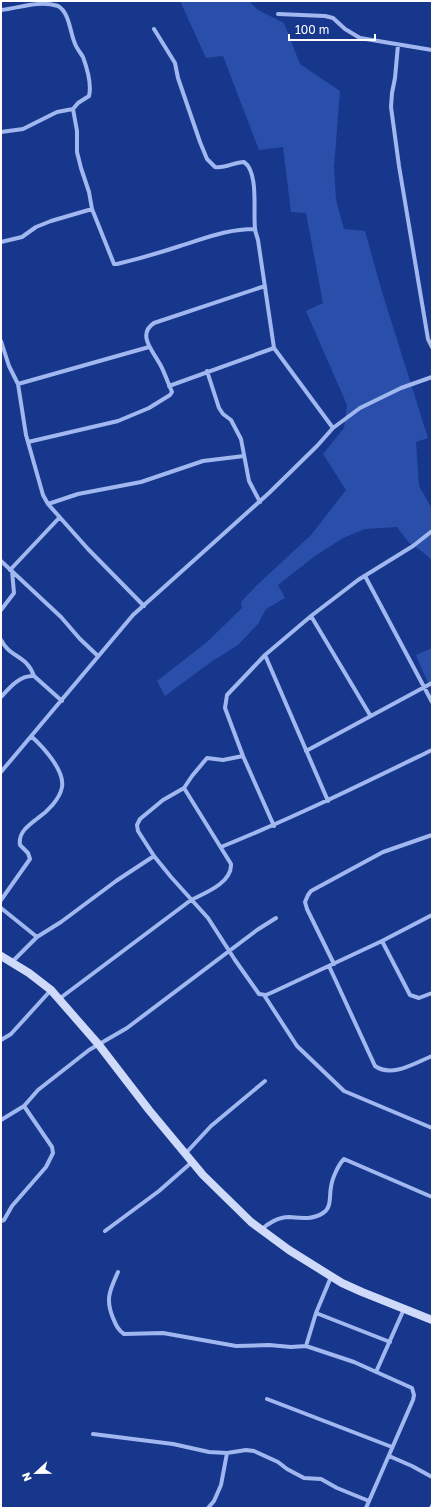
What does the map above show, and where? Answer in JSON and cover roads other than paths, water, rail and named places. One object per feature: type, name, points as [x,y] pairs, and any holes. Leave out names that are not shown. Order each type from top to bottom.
[{"type":"street","points":[[1,10],[8,10],[23,4],[36,2],[48,3],[58,6],[64,10],[76,47],[82,55],[87,70],[90,90],[89,96],[78,102],[73,109],[57,112],[23,129],[1,132]]},
{"type":"street","points":[[278,14],[330,17],[345,29],[360,38],[432,50]]},
{"type":"street","points":[[154,29],[175,63],[178,78],[207,159],[215,167],[219,168],[240,162],[244,162],[248,166],[254,191],[255,229],[258,240],[274,348],[333,428]]},
{"type":"street","points":[[398,45],[391,107],[411,240],[428,339],[432,347]]},
{"type":"street","points":[[73,109],[80,168],[89,192],[92,209],[114,264],[159,253],[220,233],[238,229],[255,229]]},
{"type":"street","points":[[1,242],[22,237],[36,227],[51,221],[92,209]]},
{"type":"street","points":[[28,442],[118,421],[149,408],[170,395],[172,392],[160,365],[149,347],[146,332],[149,326],[154,323],[265,286]]},
{"type":"street","points":[[1,341],[9,366],[18,384],[28,442],[43,495],[59,518],[144,606]]},
{"type":"street","points":[[18,384],[149,347]]},
{"type":"street","points":[[169,386],[274,348]]},
{"type":"street","points":[[207,372],[219,408],[223,414],[232,420],[241,439],[249,481],[260,502]]},
{"type":"street","points":[[1,772],[133,615],[260,502],[317,446],[333,428],[360,408],[401,388],[432,377]]},
{"type":"street","points":[[48,504],[78,494],[141,482],[203,461],[244,456]]},
{"type":"street","points":[[11,570],[59,518]]},
{"type":"street","points":[[274,826],[243,756],[225,708],[227,695],[265,655],[311,616],[365,576],[413,546],[432,531]]},
{"type":"street","points":[[1,561],[62,617],[80,639],[98,656]]},
{"type":"street","points":[[1,610],[14,593],[11,570]]},
{"type":"street","points":[[365,576],[432,702]]},
{"type":"street","points":[[311,616],[370,715]]},
{"type":"street","points":[[1,640],[6,649],[29,665],[34,676],[62,701]]},
{"type":"street","points":[[265,655],[328,801]]},
{"type":"street","points":[[1,697],[25,676],[34,676]]},
{"type":"street","points":[[306,751],[370,715],[432,683]]},
{"type":"street","points":[[1,900],[30,859],[28,853],[20,845],[21,835],[25,829],[54,802],[62,788],[59,772],[49,754],[31,736]]},
{"type":"street","points":[[221,847],[274,826],[432,750]]},
{"type":"street","points":[[243,756],[223,760],[207,758],[184,788],[163,800],[140,819],[137,825],[138,831],[154,856],[208,918],[229,952],[257,991],[264,995],[297,1046],[344,1091],[432,1128]]},
{"type":"street","points":[[59,999],[191,900],[216,887],[227,878],[232,870],[232,864],[184,788]]},
{"type":"street","points":[[334,964],[307,909],[305,902],[311,891],[383,852],[432,835]]},
{"type":"street","points":[[12,962],[37,938],[62,922],[116,881],[154,856]]},
{"type":"street","points":[[1,908],[37,938]]},
{"type":"street","points":[[264,995],[334,964],[432,915]]},
{"type":"street","points":[[1,1120],[24,1106],[38,1090],[89,1050],[127,1028],[257,930],[276,918]]},
{"type":"street","points":[[382,941],[410,995],[419,998],[432,993]]},
{"type":"street","points":[[1,956],[29,973],[51,990],[99,1045],[185,1154],[212,1184],[261,1230],[331,1277],[362,1292],[432,1320]]},
{"type":"street","points":[[329,966],[375,1066],[380,1069],[392,1071],[432,1056]]},
{"type":"street","points":[[1,1040],[11,1034],[51,990]]},
{"type":"street","points":[[185,1154],[211,1126],[265,1081]]},
{"type":"street","points":[[1,1221],[4,1220],[12,1206],[46,1167],[53,1153],[52,1147],[24,1106]]},
{"type":"street","points":[[261,1230],[269,1224],[283,1218],[304,1218],[324,1212],[330,1203],[331,1184],[344,1159],[432,1196]]},
{"type":"street","points":[[105,1231],[159,1191],[193,1162]]},
{"type":"street","points":[[118,1272],[109,1291],[108,1299],[110,1310],[117,1327],[124,1334],[163,1333],[236,1346],[306,1346],[354,1362],[412,1388],[414,1392],[413,1400],[366,1508]]},
{"type":"street","points":[[306,1346],[316,1313],[331,1277]]},
{"type":"street","points":[[376,1372],[405,1308]]},
{"type":"street","points":[[316,1313],[390,1342]]},
{"type":"street","points":[[266,1399],[392,1447]]},
{"type":"street","points":[[93,1434],[173,1444],[208,1452],[227,1453],[246,1450],[254,1451],[278,1462],[286,1469],[304,1478],[321,1479],[337,1488],[369,1501]]},
{"type":"street","points":[[208,1508],[214,1501],[220,1485],[227,1453]]},
{"type":"street","points":[[389,1456],[432,1477]]}]
